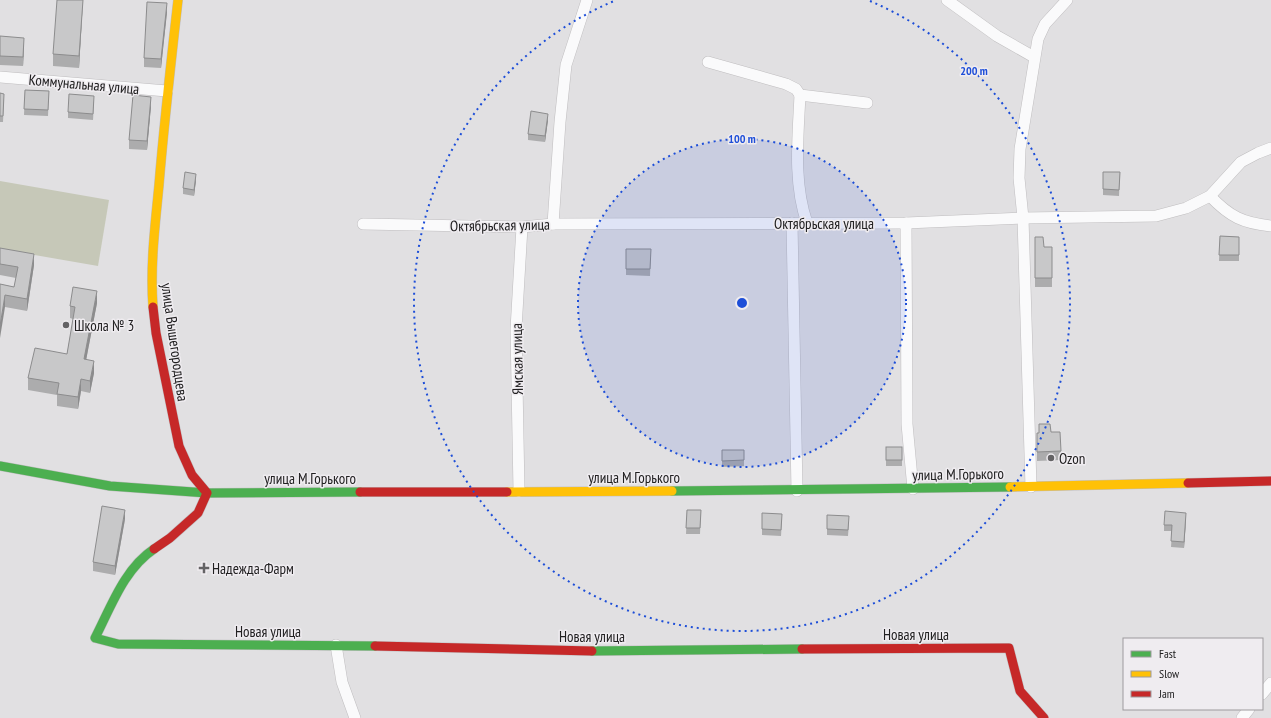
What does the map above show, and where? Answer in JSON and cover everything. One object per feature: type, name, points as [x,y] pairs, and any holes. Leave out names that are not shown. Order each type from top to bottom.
[{"type":"street","name":"улица Вышегородцева","points":[[178,0],[167,91],[151,281],[155,318],[167,393],[179,446],[192,475],[207,493]]},
{"type":"street","points":[[553,224],[560,122],[566,66],[587,0]]},
{"type":"street","points":[[948,0],[997,36],[1034,57]]},
{"type":"street","points":[[1031,487],[1020,149],[1038,39],[1045,24],[1067,0]]},
{"type":"street","points":[[708,62],[786,84],[796,89],[800,95],[798,183],[801,206],[807,223]]},
{"type":"street","name":"Коммунальная улица","points":[[0,77],[167,91]]},
{"type":"street","points":[[800,95],[867,103]]},
{"type":"street","points":[[1271,148],[1241,162],[1210,196],[1224,211],[1254,224],[1271,226]]},
{"type":"street","name":"Октябрьская улица","points":[[363,224],[522,227],[553,224],[906,223],[1023,218],[1156,216],[1186,208],[1210,196]]},
{"type":"street","points":[[792,223],[797,491]]},
{"type":"street","points":[[906,223],[907,408],[913,489]]},
{"type":"street","name":"Ямская улица","points":[[519,491],[516,329],[522,227]]},
{"type":"street","name":"улица М.Горького","points":[[0,466],[110,486],[207,493],[797,491],[1271,481]]},
{"type":"street","name":"Новая улица","points":[[207,493],[198,513],[170,538],[143,556],[129,573],[95,638],[118,644],[336,645],[595,651],[1009,648],[1020,691],[1044,718]]},
{"type":"street","points":[[336,645],[342,682],[355,718]]},
{"type":"street","points":[[1263,693],[1271,683]]},
{"type":"street","points":[[1242,718],[1248,710]]},
{"type":"green space","points":[[0,181],[109,200],[98,266],[0,249]]},
{"type":"building","points":[[57,0],[83,0],[79,56],[53,54]]},
{"type":"building","points":[[147,2],[167,3],[161,59],[144,58]]},
{"type":"building","points":[[0,36],[24,38],[23,57],[0,56]]},
{"type":"building","points":[[25,90],[49,91],[48,110],[24,109]]},
{"type":"building","points":[[0,93],[4,94],[3,116],[0,116]]},
{"type":"building","points":[[69,94],[94,96],[93,114],[68,112]]},
{"type":"building","points":[[133,95],[151,97],[147,141],[129,140]]},
{"type":"building","points":[[531,111],[548,114],[545,136],[528,134]]},
{"type":"building","points":[[185,172],[196,174],[194,190],[183,188]]},
{"type":"building","points":[[1103,172],[1120,172],[1119,190],[1103,189]]},
{"type":"building","points":[[1220,236],[1239,237],[1239,255],[1219,255]]},
{"type":"building","points":[[1035,237],[1043,237],[1044,247],[1052,247],[1052,278],[1035,278]]},
{"type":"building","points":[[0,248],[34,254],[27,299],[5,295],[0,326],[0,284],[14,287],[18,267],[0,264]]},
{"type":"building","points":[[626,249],[651,249],[650,269],[626,269]]},
{"type":"building","points":[[73,287],[97,291],[84,359],[94,361],[90,381],[81,379],[78,397],[57,394],[59,383],[28,378],[35,348],[67,354],[75,307],[70,306]]},
{"type":"building","points":[[1039,424],[1050,424],[1051,432],[1060,432],[1061,451],[1037,452],[1037,433],[1039,433]]},
{"type":"building","points":[[886,447],[902,447],[902,460],[886,460]]},
{"type":"building","points":[[722,450],[744,450],[744,460],[722,461]]},
{"type":"building","points":[[102,506],[125,510],[115,566],[93,562]]},
{"type":"building","points":[[687,510],[701,510],[700,528],[686,528]]},
{"type":"building","points":[[1165,511],[1186,513],[1184,542],[1171,541],[1172,525],[1164,525]]},
{"type":"building","points":[[762,513],[782,514],[781,530],[762,529]]},
{"type":"building","points":[[827,515],[849,516],[848,530],[827,529]]},
{"type":"traffic: fast","points":[[0,466],[110,486],[207,493],[360,492]]},
{"type":"traffic: fast","points":[[672,491],[1010,487]]},
{"type":"traffic: fast","points":[[154,549],[134,567],[126,578],[95,638],[118,644],[375,646]]},
{"type":"traffic: fast","points":[[592,651],[802,649]]},
{"type":"traffic: slow","points":[[153,307],[152,276],[155,231],[165,116],[178,0]]},
{"type":"traffic: slow","points":[[1010,487],[1188,483]]},
{"type":"traffic: slow","points":[[507,492],[672,491]]},
{"type":"traffic: jam","points":[[153,307],[156,333],[179,446],[192,475],[207,493],[198,513],[170,538],[154,549]]},
{"type":"traffic: jam","points":[[1188,483],[1271,481]]},
{"type":"traffic: jam","points":[[360,492],[507,492]]},
{"type":"traffic: jam","points":[[375,646],[592,651]]},
{"type":"traffic: jam","points":[[802,649],[1009,648],[1020,691],[1044,718]]},
{"type":"place","name":"Школа № 3","points":[[66,325]]},
{"type":"place","name":"Ozon","points":[[1051,458]]},
{"type":"place","name":"Надежда-Фарм","points":[[204,568]]}]
